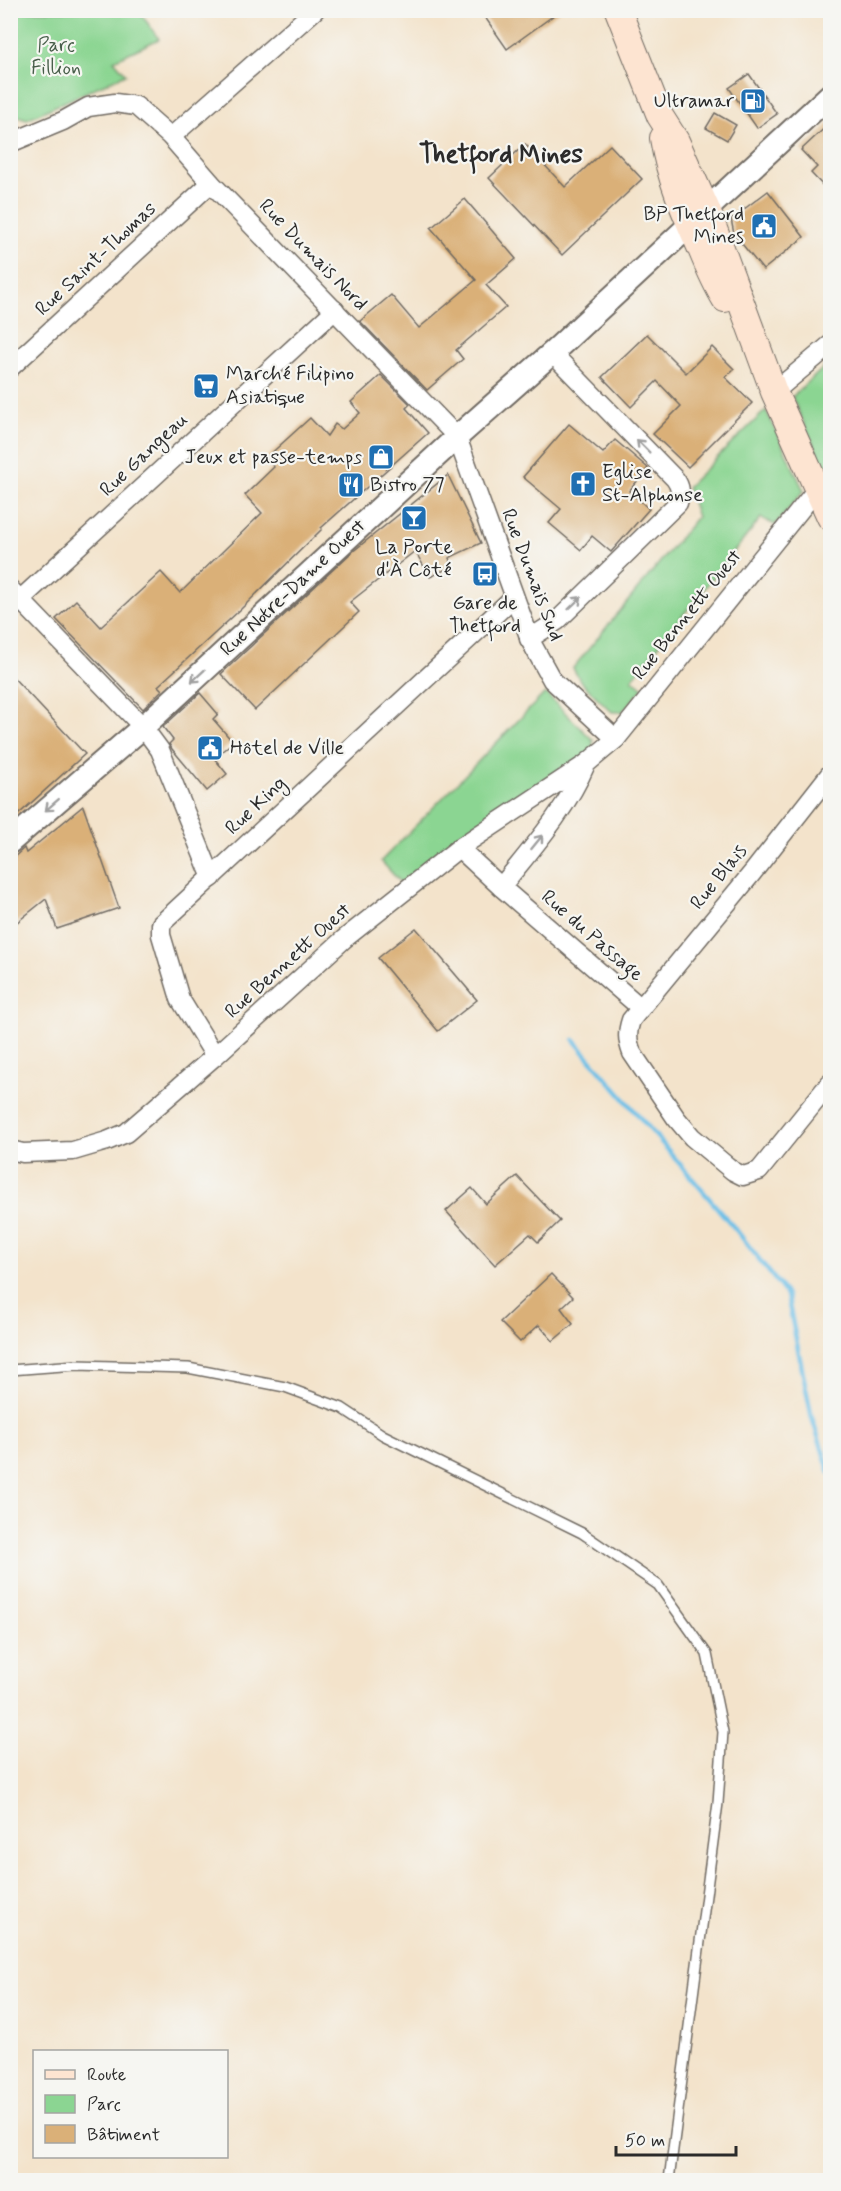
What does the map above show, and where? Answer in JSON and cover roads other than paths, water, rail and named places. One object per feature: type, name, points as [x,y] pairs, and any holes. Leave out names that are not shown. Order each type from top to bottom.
[{"type":"main road","points":[[618,10],[660,116],[676,141],[699,217],[758,350],[774,392],[824,484],[831,517]]},
{"type":"street","points":[[171,136],[315,10]]},
{"type":"street","name":"Rue Notre-Dame Ouest","points":[[10,842],[142,727],[457,436],[552,354],[831,95]]},
{"type":"street","name":"Rue Dumais Nord","points":[[10,143],[63,121],[88,107],[116,103],[136,106],[171,136],[211,183],[457,436]]},
{"type":"street","name":"Rue Saint-Thomas","points":[[10,368],[211,183]]},
{"type":"street","name":"Rue Gangeau","points":[[14,600],[335,310]]},
{"type":"street","points":[[774,392],[831,345]]},
{"type":"street","points":[[530,639],[557,621],[678,502],[681,494],[680,486],[675,479],[552,354]]},
{"type":"street","name":"Rue Dumais Sud","points":[[457,436],[530,639],[552,680],[616,738]]},
{"type":"street","name":"Rue Bennett Ouest","points":[[10,1150],[23,1153],[73,1151],[108,1141],[126,1132],[215,1056],[344,939],[459,848],[586,764],[616,738],[824,484]]},
{"type":"street","name":"Rue King","points":[[215,1056],[180,999],[161,935],[161,924],[514,597]]},
{"type":"street","points":[[14,600],[142,727],[160,750],[212,878]]},
{"type":"street","name":"Rue Bennett Ouest","points":[[501,887],[560,814],[577,786],[586,764]]},
{"type":"street","name":"Rue Blais","points":[[641,1008],[831,774]]},
{"type":"street","name":"Rue du Passage","points":[[459,848],[641,1008],[631,1020],[628,1031],[628,1042],[632,1053],[676,1118],[692,1137],[733,1171],[742,1176],[759,1171],[831,1083]]},
{"type":"lane","points":[[10,1370],[76,1365],[188,1368],[285,1387],[342,1408],[383,1435],[582,1533],[658,1585],[707,1654],[723,1731],[718,1803],[669,2181]]},
{"type":"waterway","points":[[574,1040],[737,1231],[787,1295],[812,1418],[830,1473]]},
{"type":"place","name":"Ultramar","points":[[753,101]]},
{"type":"place","name":"BP Thetford Mines","points":[[764,226]]},
{"type":"place","name":"Marché Filipino Asiatique","points":[[206,386]]},
{"type":"place","name":"Jeux et passe-temps","points":[[381,457]]},
{"type":"place","name":"Eglise St-Alphonse","points":[[583,484]]},
{"type":"place","name":"Bistro 77","points":[[351,485]]},
{"type":"place","name":"La Porte d'À Côté","points":[[414,518]]},
{"type":"place","name":"Gare de Thetford","points":[[485,574]]},
{"type":"place","name":"Hôtel de Ville","points":[[210,748]]},
{"type":"district","name":"Thetford Mines","points":[[501,155]]},
{"type":"park label","name":"Parc Fillion","points":[[56,56]]}]
